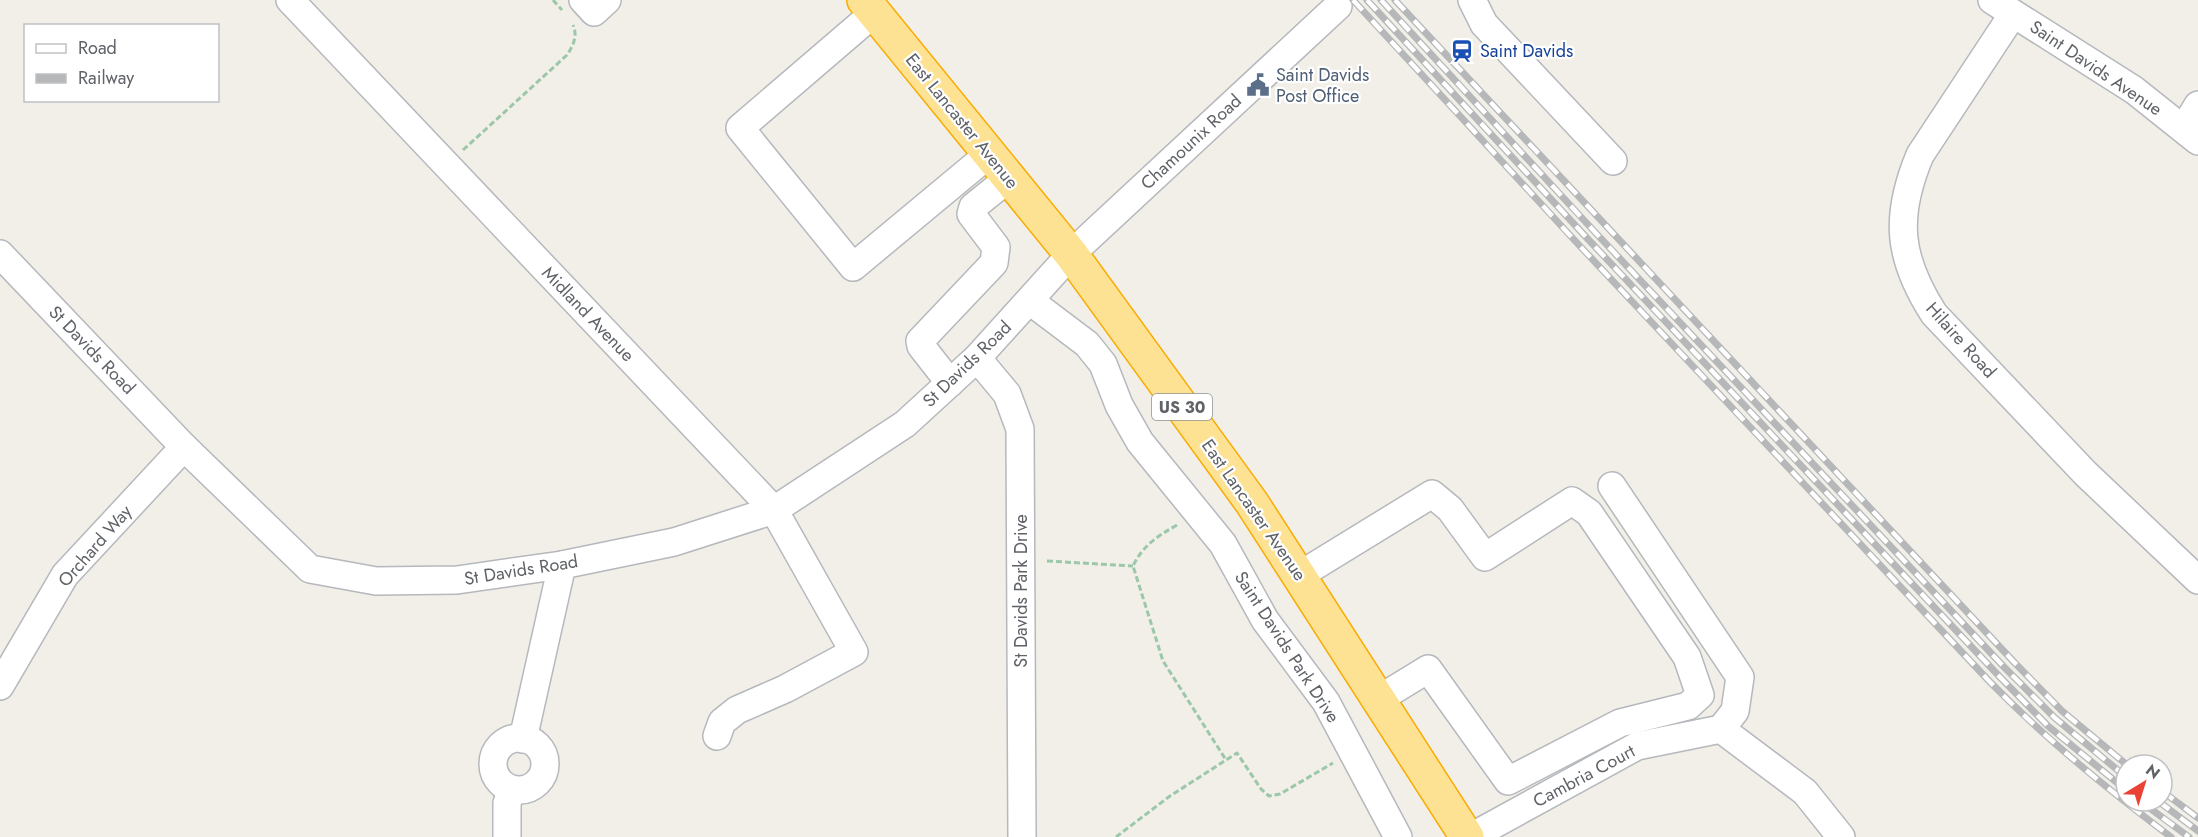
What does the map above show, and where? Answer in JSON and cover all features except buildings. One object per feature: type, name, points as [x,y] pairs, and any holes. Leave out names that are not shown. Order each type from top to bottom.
[{"type":"highway","name":"East Lancaster Avenue","points":[[869,7],[1071,254],[1252,503],[1469,837]]},
{"type":"street","name":"Midland Avenue","points":[[290,0],[774,510],[854,652],[785,689],[737,710],[722,722],[717,736]]},
{"type":"street","points":[[574,13],[594,12],[607,0]]},
{"type":"street","points":[[1472,0],[1484,24],[1613,160]]},
{"type":"street","name":"Chamounix Road","points":[[1071,254],[1338,6]]},
{"type":"street","points":[[869,7],[740,128],[853,267],[999,166]]},
{"type":"street","name":"Saint Davids Avenue","points":[[2002,7],[2134,90],[2191,135]]},
{"type":"street","name":"Hilaire Road","points":[[2002,7],[1920,155],[1914,170],[1905,208],[1904,237],[1907,264],[1917,288],[1934,314],[2086,474],[2198,580]]},
{"type":"street","points":[[2191,135],[2198,105]]},
{"type":"street","points":[[950,383],[921,346],[920,341],[994,263],[996,247],[971,214],[999,166]]},
{"type":"street","name":"St Davids Road","points":[[0,254],[184,447],[310,569],[376,582],[457,580],[562,565],[674,542],[774,510],[905,424],[977,358],[1071,254]]},
{"type":"street","name":"Saint Davids Park Drive","points":[[1030,301],[1087,344],[1103,364],[1119,405],[1140,442],[1223,544],[1265,620],[1326,702],[1398,837]]},
{"type":"street","name":"St Davids Park Drive","points":[[977,358],[1007,393],[1020,429],[1022,837]]},
{"type":"street","name":"Orchard Way","points":[[0,686],[65,575],[184,447]]},
{"type":"street","points":[[1612,486],[1740,677],[1735,711],[1721,729],[1805,792],[1841,837]]},
{"type":"street","points":[[1300,575],[1432,494],[1450,509],[1485,557],[1572,501],[1589,513],[1687,657],[1700,695],[1688,706],[1620,723],[1508,781],[1428,669],[1379,699]]},
{"type":"street","points":[[523,739],[562,565]]},
{"type":"street","name":"Cambria Court","points":[[1469,837],[1637,746],[1721,729]]},
{"type":"street","points":[[523,739],[538,747],[542,753],[545,769],[539,781],[532,787],[512,790],[496,778],[493,761],[502,744],[523,739]]},
{"type":"street","points":[[507,837],[507,803],[512,790]]},
{"type":"path","points":[[446,165],[567,55],[574,42],[576,31],[574,13],[553,0]]},
{"type":"path","points":[[1179,524],[1149,542],[1139,553],[1132,566],[1163,661],[1226,760]]},
{"type":"path","points":[[1047,561],[1132,566]]},
{"type":"path","points":[[1116,837],[1170,796],[1237,753],[1261,789],[1269,796],[1280,794],[1335,762]]},
{"type":"railway","points":[[1353,0],[1578,244],[1990,682],[2078,763],[2171,837]]},
{"type":"railway","points":[[1367,0],[1586,237],[1998,675],[2048,726],[2114,780]]},
{"type":"railway","points":[[1381,0],[1593,230],[2005,668],[2055,718],[2114,767]]},
{"type":"railway","points":[[1395,0],[2013,661],[2062,711],[2114,754]]},
{"type":"railway","points":[[2174,800],[2198,818]]},
{"type":"railway","points":[[2156,813],[2189,837]]},
{"type":"railway","points":[[2174,813],[2198,831]]},
{"type":"place","name":"Saint Davids","points":[[1462,51]]},
{"type":"place","name":"Saint Davids Post Office","points":[[1258,85]]}]
